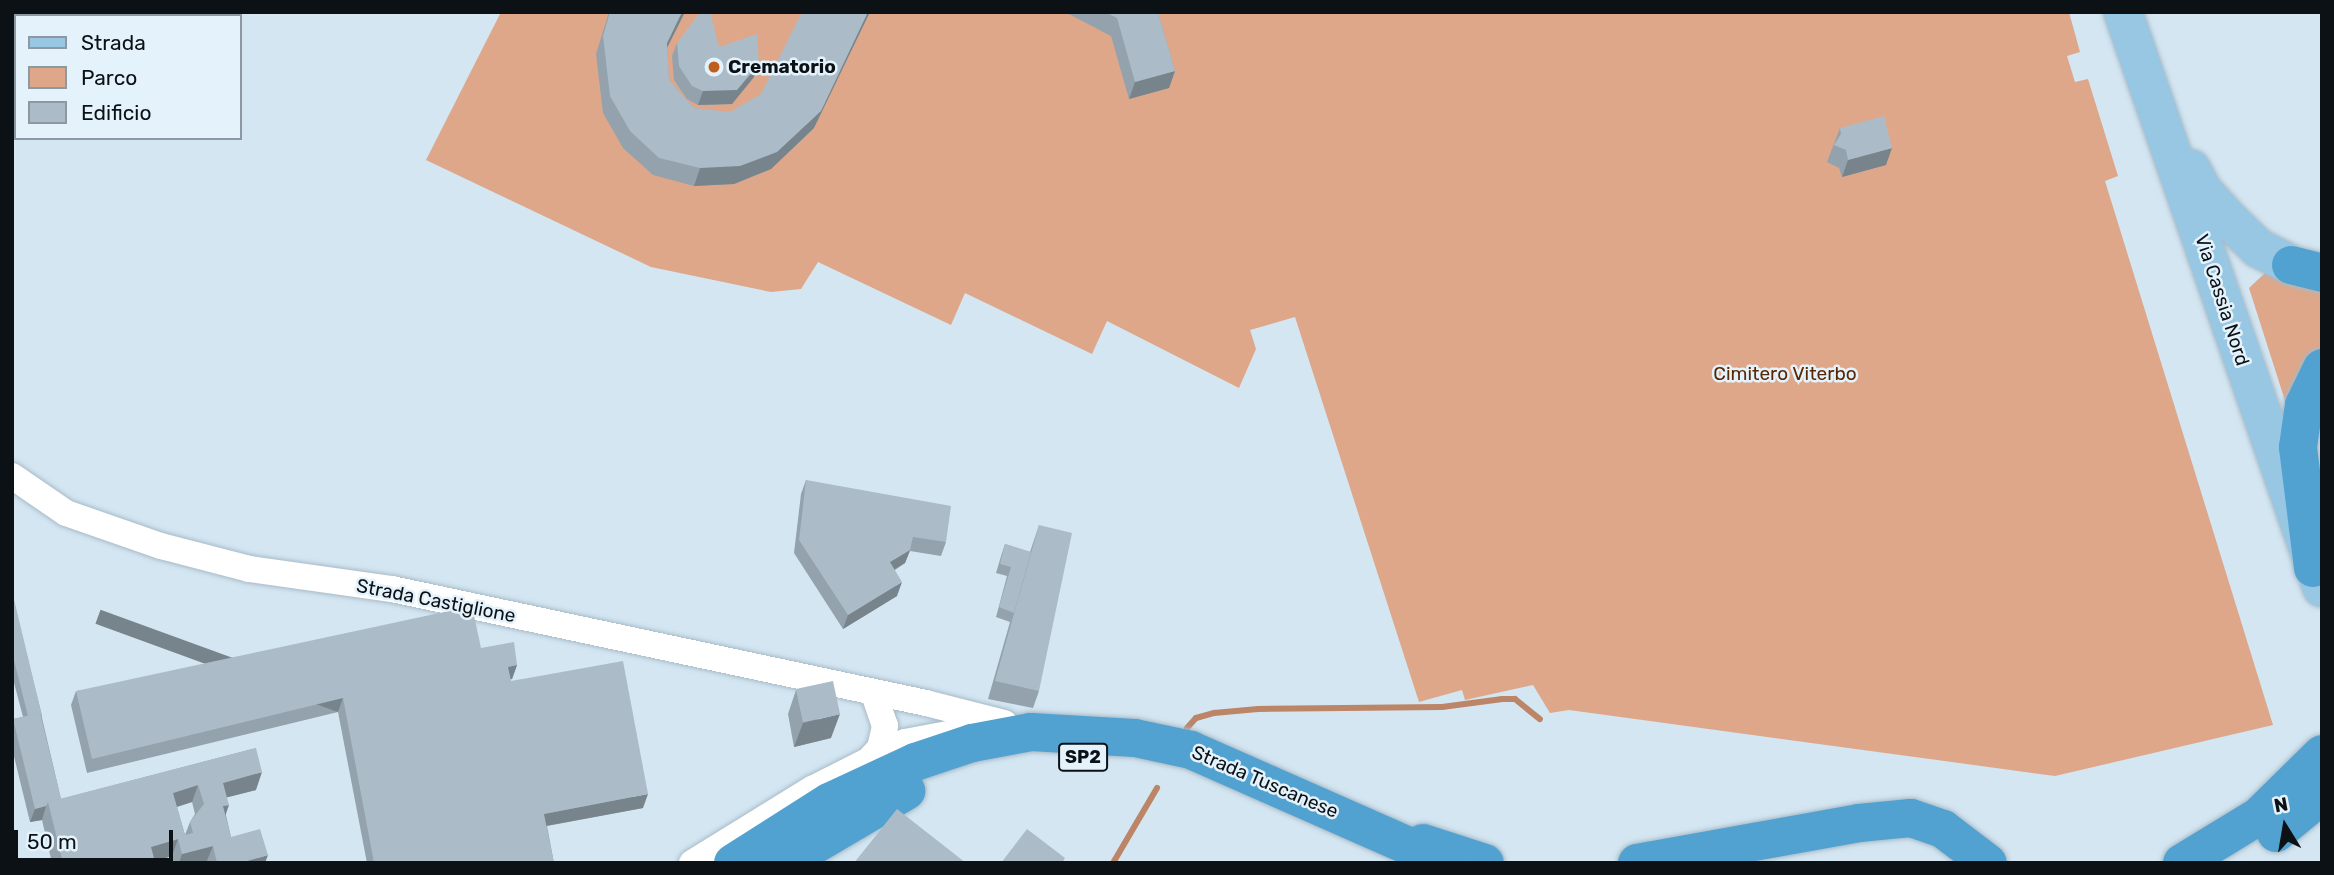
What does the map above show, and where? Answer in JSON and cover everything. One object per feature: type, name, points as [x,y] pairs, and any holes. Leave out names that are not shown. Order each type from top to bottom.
[{"type":"highway","points":[[2317,578],[2298,447],[2304,405],[2322,368]]},
{"type":"highway","name":"Strada Tuscanese","points":[[733,863],[830,802],[915,762],[972,743],[1001,728],[1135,738],[1191,750],[1365,824]]},
{"type":"highway","name":"Strada Tuscanese","points":[[785,863],[901,793],[981,767],[1059,755],[1120,760],[1185,774],[1386,863]]},
{"type":"highway","points":[[2182,863],[2259,816],[2320,770]]},
{"type":"highway","points":[[2230,863],[2270,838],[2320,770]]},
{"type":"highway","points":[[1637,863],[1859,823],[1911,818],[1943,830],[1988,863]]},
{"type":"highway","points":[[1365,824],[1485,863]]},
{"type":"highway","name":"SP2","points":[[1365,824],[1447,863]]},
{"type":"main road","name":"Via Cassia Nord","points":[[2123,12],[2153,93],[2317,578]]},
{"type":"main road","points":[[2153,93],[2202,190],[2258,248],[2306,269]]},
{"type":"main road","points":[[2225,307],[2232,281],[2246,269],[2306,269]]},
{"type":"street","name":"Strada Castiglione","points":[[12,476],[66,513],[161,546],[249,569],[392,589],[873,692],[1001,728]]},
{"type":"street","points":[[870,759],[880,748],[885,726],[873,692]]},
{"type":"street","name":"Strada Tuscanese","points":[[692,863],[870,759],[929,734],[1001,728]]},
{"type":"green space","name":"Cimitero Viterbo","points":[[501,12],[2069,12],[2080,52],[2067,56],[2075,82],[2088,79],[2118,176],[2105,181],[2273,725],[2055,776],[1569,710],[1550,713],[1533,685],[1465,700],[1462,690],[1419,702],[1295,317],[1250,330],[1256,349],[1239,388],[1107,321],[1092,354],[965,293],[951,325],[818,262],[801,289],[771,292],[651,267],[426,160]]},
{"type":"green space","points":[[2265,273],[2322,285],[2322,349],[2287,407],[2249,288]]},
{"type":"building","points":[[610,12],[682,12],[667,43],[669,80],[694,108],[730,112],[761,94],[802,12],[868,12],[821,111],[777,152],[740,166],[700,168],[659,158],[630,131],[610,96],[603,36]]},
{"type":"building","name":"Crematorio","points":[[710,12],[719,47],[757,34],[759,64],[737,90],[703,91],[692,86],[679,66],[677,43],[698,15]]},
{"type":"building","points":[[1105,12],[1158,12],[1175,71],[1135,82],[1117,18]]},
{"type":"building","points":[[1884,116],[1892,148],[1848,160],[1846,150],[1834,145],[1841,134],[1840,128]]},
{"type":"building","points":[[806,480],[951,506],[946,542],[913,537],[910,550],[890,562],[902,582],[848,615],[799,540]]},
{"type":"building","points":[[1039,525],[1072,533],[1039,691],[995,681]]},
{"type":"building","points":[[1005,544],[1031,552],[1014,613],[999,607],[1011,567],[1000,564]]},
{"type":"building","points":[[12,595],[41,717],[40,713],[28,716],[12,652]]},
{"type":"building","points":[[472,606],[481,648],[514,642],[517,665],[508,667],[511,681],[623,661],[648,794],[544,814],[554,863],[374,863],[343,698],[92,759],[76,691]]},
{"type":"building","points":[[833,681],[840,714],[803,722],[796,689]]},
{"type":"building","points":[[40,713],[61,799],[35,809],[13,719]]},
{"type":"building","points":[[256,748],[262,772],[223,783],[229,805],[223,806],[231,837],[260,829],[268,855],[240,863],[217,863],[213,846],[182,854],[178,839],[151,847],[155,862],[63,863],[48,802]],"holes":[[[198,785],[204,804],[190,822],[193,833],[185,835],[173,793]]]},
{"type":"building","points":[[897,809],[966,863],[854,863]]},
{"type":"building","points":[[1027,829],[1065,858],[1062,863],[1001,863]]},
{"type":"waterway","points":[[1187,728],[1196,718],[1214,713],[1258,709],[1442,707],[1502,699],[1515,699],[1540,719]]},
{"type":"waterway","points":[[1113,863],[1157,788]]},
{"type":"place","name":"Crematorio","points":[[714,67]]}]
